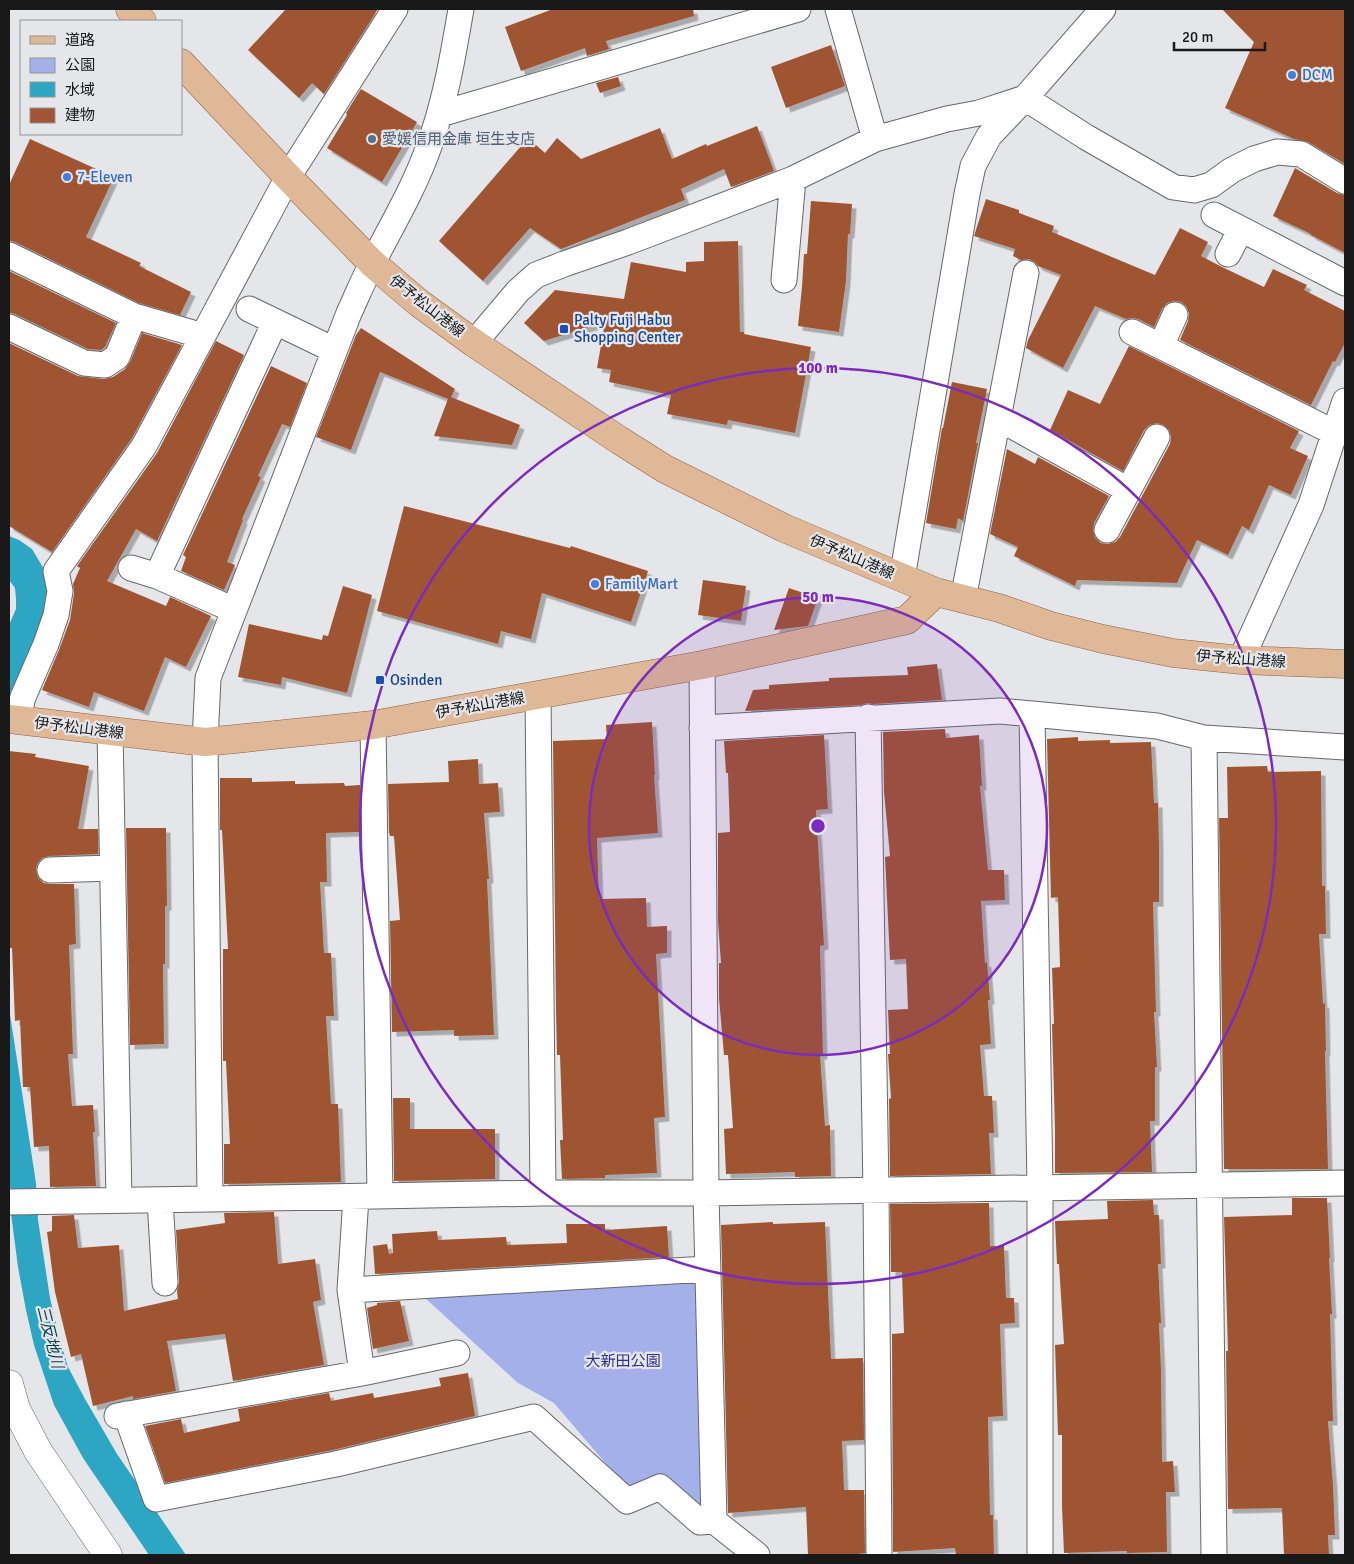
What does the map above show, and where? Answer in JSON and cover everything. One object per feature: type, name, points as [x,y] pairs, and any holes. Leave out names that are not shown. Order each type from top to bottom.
[{"type":"main road","points":[[130,9],[141,20]]},
{"type":"main road","name":"伊予松山港線","points":[[182,64],[372,263],[419,303],[474,343],[665,469],[784,528],[936,592],[999,608],[1051,626],[1173,653],[1241,660],[1345,664]]},
{"type":"main road","name":"伊予松山港線","points":[[12,719],[205,742],[373,725],[702,665],[907,620],[936,592]]},
{"type":"street","points":[[12,719],[46,644],[56,615],[60,591],[56,571],[144,446],[288,177],[395,9]]},
{"type":"street","points":[[210,1199],[205,742],[208,678],[349,313],[372,263],[404,204],[428,151],[440,114],[453,58],[461,9]]},
{"type":"street","points":[[440,114],[798,9]]},
{"type":"street","points":[[838,9],[875,139]]},
{"type":"street","points":[[902,578],[973,166],[989,136],[1103,9]]},
{"type":"street","points":[[474,343],[518,291],[536,275],[628,242],[793,178],[875,139],[947,119],[979,113],[1025,98]]},
{"type":"street","points":[[1025,98],[1086,137],[1173,187],[1194,190],[1211,185],[1232,170],[1254,159],[1276,152],[1301,154],[1345,181]]},
{"type":"street","points":[[784,280],[793,178]]},
{"type":"street","points":[[1214,215],[1345,283]]},
{"type":"street","points":[[1228,254],[1241,229]]},
{"type":"street","points":[[9,255],[134,316],[203,336]]},
{"type":"street","points":[[963,599],[1026,273]]},
{"type":"street","points":[[249,309],[334,350]]},
{"type":"street","points":[[9,327],[84,363],[104,365],[117,357],[134,316]]},
{"type":"street","points":[[1161,346],[1175,316]]},
{"type":"street","points":[[157,576],[275,322]]},
{"type":"street","points":[[1132,332],[1335,433]]},
{"type":"street","points":[[1241,660],[1311,505],[1345,401]]},
{"type":"street","points":[[998,418],[1128,490]]},
{"type":"street","points":[[1107,530],[1157,437]]},
{"type":"street","points":[[131,568],[157,576],[234,610]]},
{"type":"street","points":[[702,665],[707,1269],[714,1521]]},
{"type":"street","points":[[538,695],[543,1193]]},
{"type":"street","points":[[702,728],[1000,711],[1157,726],[1204,738],[1345,747]]},
{"type":"street","points":[[1032,714],[1040,1187],[1040,1555]]},
{"type":"street","points":[[868,718],[880,1555]]},
{"type":"street","points":[[362,1373],[350,1290],[368,1197],[373,725]]},
{"type":"street","points":[[110,732],[118,1200]]},
{"type":"street","points":[[1204,738],[1214,1555]]},
{"type":"street","points":[[50,870],[112,868]]},
{"type":"street","points":[[9,1202],[1345,1183]]},
{"type":"street","points":[[160,1200],[165,1283]]},
{"type":"street","points":[[350,1290],[707,1269]]},
{"type":"street","points":[[457,1353],[362,1373],[122,1416],[156,1499],[336,1464],[534,1417],[627,1501],[660,1488],[700,1522],[714,1521],[757,1555]]},
{"type":"street","points":[[11,1401],[38,1451],[108,1555]]},
{"type":"green space","name":"大新田公園","points":[[701,1280],[707,1494],[700,1508],[631,1493],[554,1403],[518,1383],[412,1286]]},
{"type":"water","points":[[9,536],[32,549],[51,581],[52,596],[9,704],[9,625],[16,609],[16,599],[15,588],[9,580]]},
{"type":"water","name":"三反地川","points":[[9,1008],[36,1183],[38,1220],[50,1298],[68,1367],[117,1454],[186,1555],[149,1555],[83,1458],[54,1405],[34,1345],[18,1267],[9,1198]]},
{"type":"building","points":[[286,9],[378,9],[324,94],[312,83],[299,98],[248,50]]},
{"type":"building","points":[[553,9],[693,9],[694,16],[606,41],[609,49],[587,56],[585,48],[521,71],[505,27]]},
{"type":"building","name":"DCM","points":[[1222,9],[1345,9],[1345,164],[1308,142],[1294,139],[1225,108],[1254,42]]},
{"type":"building","points":[[831,45],[845,86],[786,108],[771,67]]},
{"type":"building","points":[[618,77],[621,86],[600,93],[596,83]]},
{"type":"building","points":[[361,89],[417,122],[382,182],[327,148]]},
{"type":"building","points":[[757,126],[774,171],[731,187],[724,169],[681,189],[685,200],[561,249],[530,228],[483,281],[439,241],[528,138],[545,153],[557,138],[581,159],[660,128],[672,159],[706,144],[707,146]]},
{"type":"building","points":[[30,139],[114,177],[86,237],[141,263],[139,266],[191,292],[180,315],[139,303],[15,242],[9,241],[9,185]]},
{"type":"building","points":[[1295,168],[1337,193],[1345,195],[1345,253],[1273,216]]},
{"type":"building","points":[[986,199],[1019,210],[1019,213],[1054,226],[1052,232],[1155,275],[1180,228],[1208,242],[1201,256],[1222,267],[1264,287],[1273,269],[1307,285],[1304,290],[1345,311],[1345,343],[1335,362],[1333,361],[1311,405],[1180,340],[1188,321],[1189,313],[1186,306],[1181,302],[1167,303],[1162,309],[1154,327],[1138,319],[1126,319],[1095,306],[1063,368],[1026,348],[1028,340],[1061,275],[1038,266],[1029,259],[1021,260],[1013,256],[1015,249],[974,236]]},
{"type":"building","points":[[811,201],[852,204],[850,234],[848,234],[846,281],[839,332],[798,326],[804,254],[807,254]]},
{"type":"building","points":[[738,241],[740,332],[811,347],[795,433],[728,420],[727,425],[667,414],[671,395],[609,382],[611,370],[597,368],[605,322],[544,341],[524,323],[555,290],[624,299],[631,262],[686,272],[686,262],[704,261],[704,242]]},
{"type":"building","points":[[9,271],[116,323],[105,347],[101,350],[88,349],[15,314],[9,313]]},
{"type":"building","points":[[361,328],[455,389],[451,397],[520,425],[512,445],[434,436],[448,399],[380,372],[351,450],[316,437],[356,335]]},
{"type":"building","points":[[142,333],[182,345],[132,438],[52,552],[9,526],[9,343],[78,376],[104,379],[113,377],[125,369],[130,362]]},
{"type":"building","points":[[216,341],[244,355],[157,541],[136,529],[107,581],[166,606],[170,597],[211,616],[186,667],[165,657],[144,711],[94,692],[89,707],[42,690],[70,620],[74,593],[73,584],[80,568],[77,566],[157,453]]},
{"type":"building","points":[[1129,346],[1299,431],[1290,448],[1308,456],[1291,495],[1269,485],[1249,530],[1242,526],[1228,555],[1197,540],[1177,583],[1077,580],[1075,586],[1014,556],[1018,547],[990,534],[1007,449],[1035,464],[1038,457],[1109,496],[1094,523],[1093,531],[1095,538],[1101,543],[1115,542],[1120,537],[1170,444],[1169,430],[1164,425],[1157,423],[1149,425],[1144,430],[1123,471],[1050,430],[1068,390],[1100,404]]},
{"type":"building","points":[[271,366],[307,383],[290,427],[282,424],[258,476],[261,477],[242,519],[227,562],[235,565],[224,590],[181,571],[186,557],[183,555]]},
{"type":"building","points":[[952,382],[987,389],[963,521],[958,518],[956,529],[926,523]]},
{"type":"building","points":[[404,506],[570,548],[571,546],[648,571],[631,622],[542,593],[531,639],[501,631],[498,644],[377,611]]},
{"type":"building","points":[[703,580],[746,586],[741,621],[698,615]]},
{"type":"building","points":[[343,586],[372,595],[347,693],[282,677],[281,685],[238,677],[249,624],[322,640],[323,635],[328,636]]},
{"type":"building","points":[[789,588],[818,598],[808,626],[774,630]]},
{"type":"building","points":[[937,664],[942,700],[745,711],[753,690],[769,689],[769,685],[829,681],[829,678],[908,675],[907,667]]},
{"type":"building","points":[[652,722],[658,833],[597,838],[599,899],[646,898],[647,927],[667,926],[667,953],[656,954],[665,1117],[654,1118],[657,1173],[605,1175],[605,1178],[562,1179],[560,1140],[563,1140],[560,1055],[557,1055],[556,1009],[553,741],[607,739],[606,725]]},
{"type":"building","points":[[945,729],[946,738],[979,735],[982,786],[980,786],[988,870],[1004,870],[1005,900],[981,901],[985,963],[987,962],[990,1000],[988,1000],[991,1044],[980,1045],[984,1096],[992,1096],[994,1133],[989,1133],[991,1174],[890,1176],[889,1099],[891,1098],[888,1010],[908,1009],[906,959],[890,960],[885,857],[890,856],[884,792],[883,732]]},
{"type":"building","points":[[824,735],[828,809],[816,810],[824,945],[820,946],[823,1055],[820,1055],[825,1126],[830,1125],[831,1176],[795,1177],[795,1172],[726,1174],[724,1129],[733,1128],[728,1055],[724,1055],[719,998],[719,963],[721,963],[718,922],[718,833],[730,832],[728,773],[726,773],[724,741]]},
{"type":"building","points":[[1078,737],[1078,741],[1110,740],[1110,743],[1151,742],[1154,803],[1158,803],[1159,847],[1159,902],[1153,902],[1156,1012],[1154,1012],[1157,1067],[1155,1067],[1155,1121],[1150,1121],[1152,1172],[1055,1173],[1052,968],[1060,967],[1058,897],[1051,898],[1047,739]]},
{"type":"building","points":[[9,751],[36,754],[35,757],[89,766],[78,829],[98,829],[98,854],[49,856],[42,858],[37,864],[36,870],[38,878],[44,883],[74,884],[76,944],[69,945],[73,1054],[68,1054],[72,1106],[93,1105],[96,1186],[50,1187],[49,1146],[34,1147],[30,1087],[23,1087],[20,1020],[15,1021],[12,948],[9,948]]},
{"type":"building","points":[[478,759],[479,784],[498,783],[500,812],[484,813],[489,879],[487,879],[494,1035],[454,1036],[454,1030],[392,1032],[390,921],[400,920],[394,836],[390,836],[389,832],[388,784],[449,782],[448,761]]},
{"type":"building","points":[[1267,766],[1268,772],[1321,771],[1322,886],[1325,886],[1326,934],[1319,934],[1323,1004],[1325,1003],[1328,1169],[1224,1169],[1219,818],[1228,818],[1227,767]]},
{"type":"building","points":[[220,778],[252,778],[252,782],[295,781],[295,784],[344,783],[345,786],[360,785],[360,832],[326,833],[327,882],[320,882],[324,953],[331,953],[334,1016],[326,1016],[331,1104],[338,1104],[341,1182],[224,1184],[224,1144],[230,1144],[226,1061],[223,1061],[223,949],[228,949],[222,830],[220,830]]},
{"type":"building","points":[[126,828],[166,828],[167,906],[165,906],[165,964],[163,964],[164,1044],[130,1045]]},
{"type":"building","points":[[393,1098],[410,1098],[410,1129],[495,1129],[495,1179],[394,1181]]},
{"type":"building","points":[[1292,1198],[1327,1198],[1332,1314],[1330,1314],[1333,1421],[1328,1421],[1335,1535],[1328,1535],[1329,1555],[1284,1555],[1282,1508],[1228,1509],[1226,1351],[1228,1351],[1224,1217],[1292,1215]]},
{"type":"building","points":[[1153,1200],[1154,1215],[1159,1215],[1161,1264],[1158,1264],[1161,1323],[1159,1323],[1162,1462],[1173,1461],[1175,1492],[1166,1492],[1167,1552],[1064,1553],[1062,1435],[1058,1435],[1055,1345],[1064,1344],[1055,1221],[1108,1219],[1107,1201]]},
{"type":"building","points":[[989,1203],[990,1246],[1004,1246],[1006,1298],[1014,1298],[1015,1323],[1000,1324],[1003,1416],[988,1417],[990,1515],[993,1515],[994,1555],[956,1555],[955,1548],[893,1552],[892,1334],[904,1333],[902,1272],[891,1272],[890,1204]]},
{"type":"building","points":[[274,1212],[278,1264],[315,1259],[321,1300],[313,1302],[324,1365],[233,1381],[225,1334],[167,1341],[176,1391],[133,1399],[133,1396],[93,1406],[81,1354],[71,1357],[55,1292],[47,1232],[52,1231],[52,1216],[74,1215],[78,1248],[119,1245],[124,1311],[178,1299],[176,1230],[225,1223],[224,1213]]},
{"type":"building","points":[[773,1222],[773,1224],[825,1222],[831,1359],[863,1358],[864,1440],[842,1441],[844,1490],[864,1490],[865,1553],[851,1555],[808,1555],[806,1507],[728,1513],[721,1225]]},
{"type":"building","points":[[566,1224],[605,1224],[605,1230],[667,1226],[669,1257],[375,1274],[373,1246],[387,1244],[389,1254],[393,1253],[392,1234],[437,1231],[438,1240],[506,1237],[507,1245],[567,1243]]},
{"type":"building","points":[[400,1301],[409,1341],[373,1349],[367,1308],[377,1305],[377,1303]]},
{"type":"building","points":[[468,1373],[475,1416],[333,1450],[165,1483],[145,1426],[181,1419],[184,1433],[240,1421],[238,1409],[329,1393],[331,1401],[373,1393],[374,1398],[441,1386],[439,1378]]},
{"type":"place","name":"DCM","points":[[1292,75]]},
{"type":"place","name":"愛媛信用金庫 垣生支店","points":[[372,139]]},
{"type":"place","name":"7-Eleven","points":[[67,177]]},
{"type":"place","name":"Palty Fuji Habu Shopping Center","points":[[564,329]]},
{"type":"place","name":"FamilyMart","points":[[595,584]]},
{"type":"place","name":"Osinden","points":[[380,680]]}]
